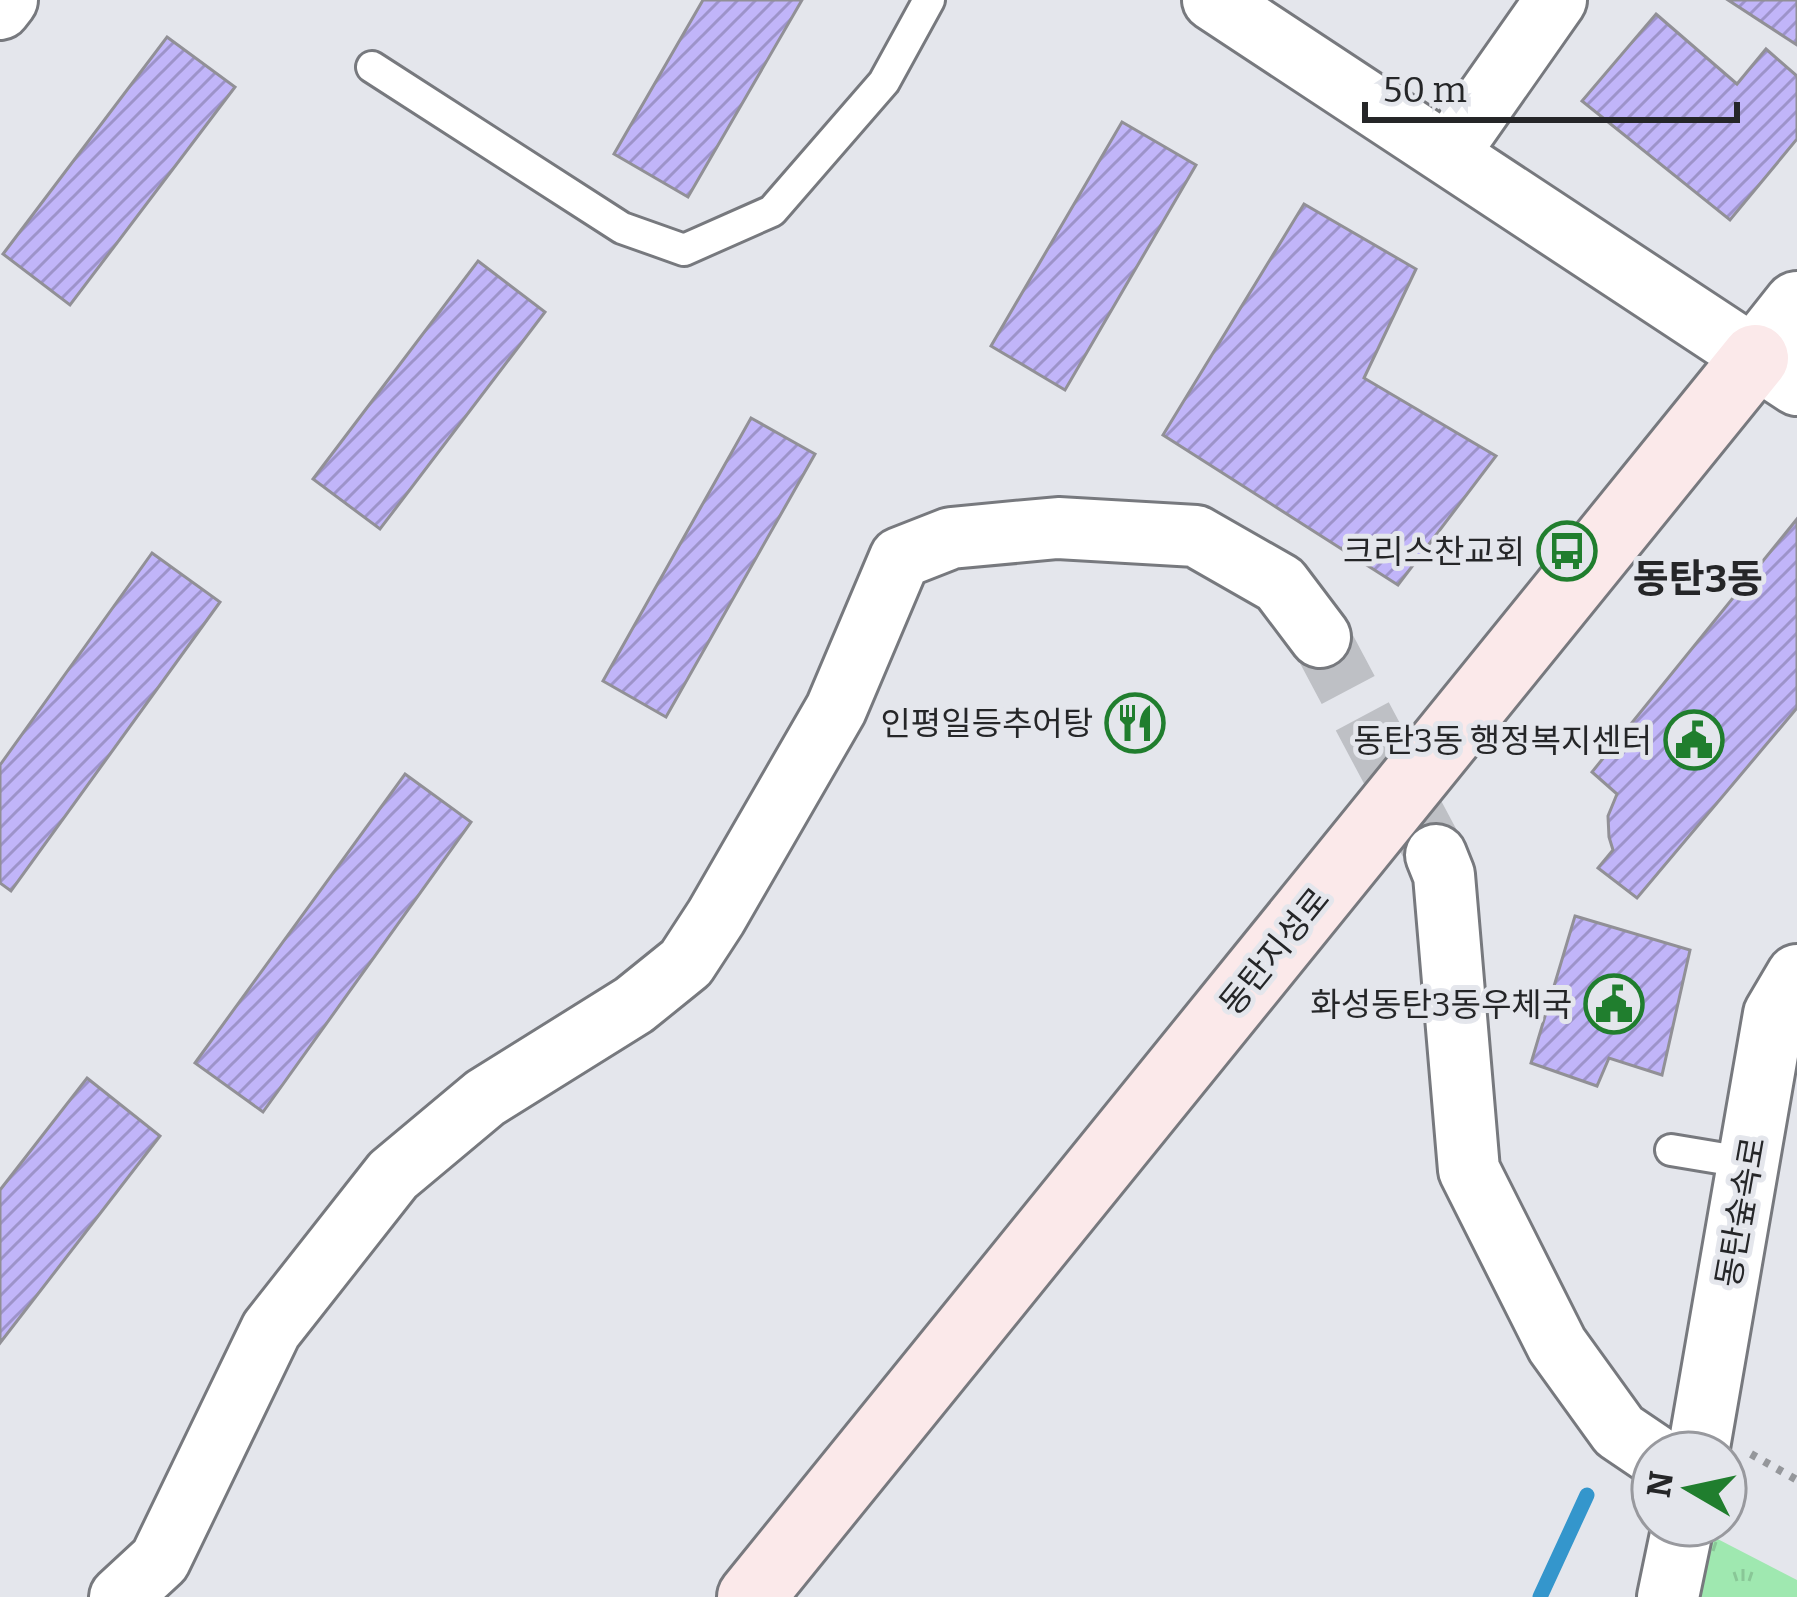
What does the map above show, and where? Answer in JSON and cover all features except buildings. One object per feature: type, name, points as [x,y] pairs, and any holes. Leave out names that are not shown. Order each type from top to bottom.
[{"type":"main road","name":"동탄지성로","points":[[751,1597],[1776,372]]},
{"type":"street","points":[[0,9],[7,0]]},
{"type":"street","points":[[1213,0],[1776,372]]},
{"type":"street","points":[[1448,154],[1556,0]]},
{"type":"street","name":"동탄지성로","points":[[1776,372],[1797,304]]},
{"type":"street","points":[[119,1597],[160,1560],[271,1330],[393,1175],[485,1098],[634,1005],[686,963],[836,710],[900,558],[951,538],[1058,528],[1196,536],[1280,584],[1320,638]]},
{"type":"street","points":[[1436,855],[1444,875],[1469,1170],[1557,1345],[1619,1431],[1629,1438]]},
{"type":"street","name":"동탄숲속로","points":[[1701,1429],[1774,1014],[1797,976]]},
{"type":"street","points":[[1668,1597],[1678,1549]]},
{"type":"lane","points":[[373,67],[622,228],[684,250],[772,211],[884,82],[929,0]]},
{"type":"lane","points":[[1671,1150],[1749,1163]]},
{"type":"green space","points":[[1697,1549],[1737,1549],[1797,1580],[1797,1597],[1669,1597]]},
{"type":"waterway","points":[[1540,1597],[1587,1495]]},
{"type":"tunnel","points":[[1320,637],[1436,855]]},
{"type":"place","name":"크리스찬교회","points":[[1567,551]]},
{"type":"place","name":"인평일등추어탕","points":[[1135,723]]},
{"type":"place","name":"동탄3동 행정복지센터","points":[[1694,740]]},
{"type":"place","name":"화성동탄3동우체국","points":[[1614,1004]]},
{"type":"district","name":"동탄3동","points":[[1698,578]]}]
